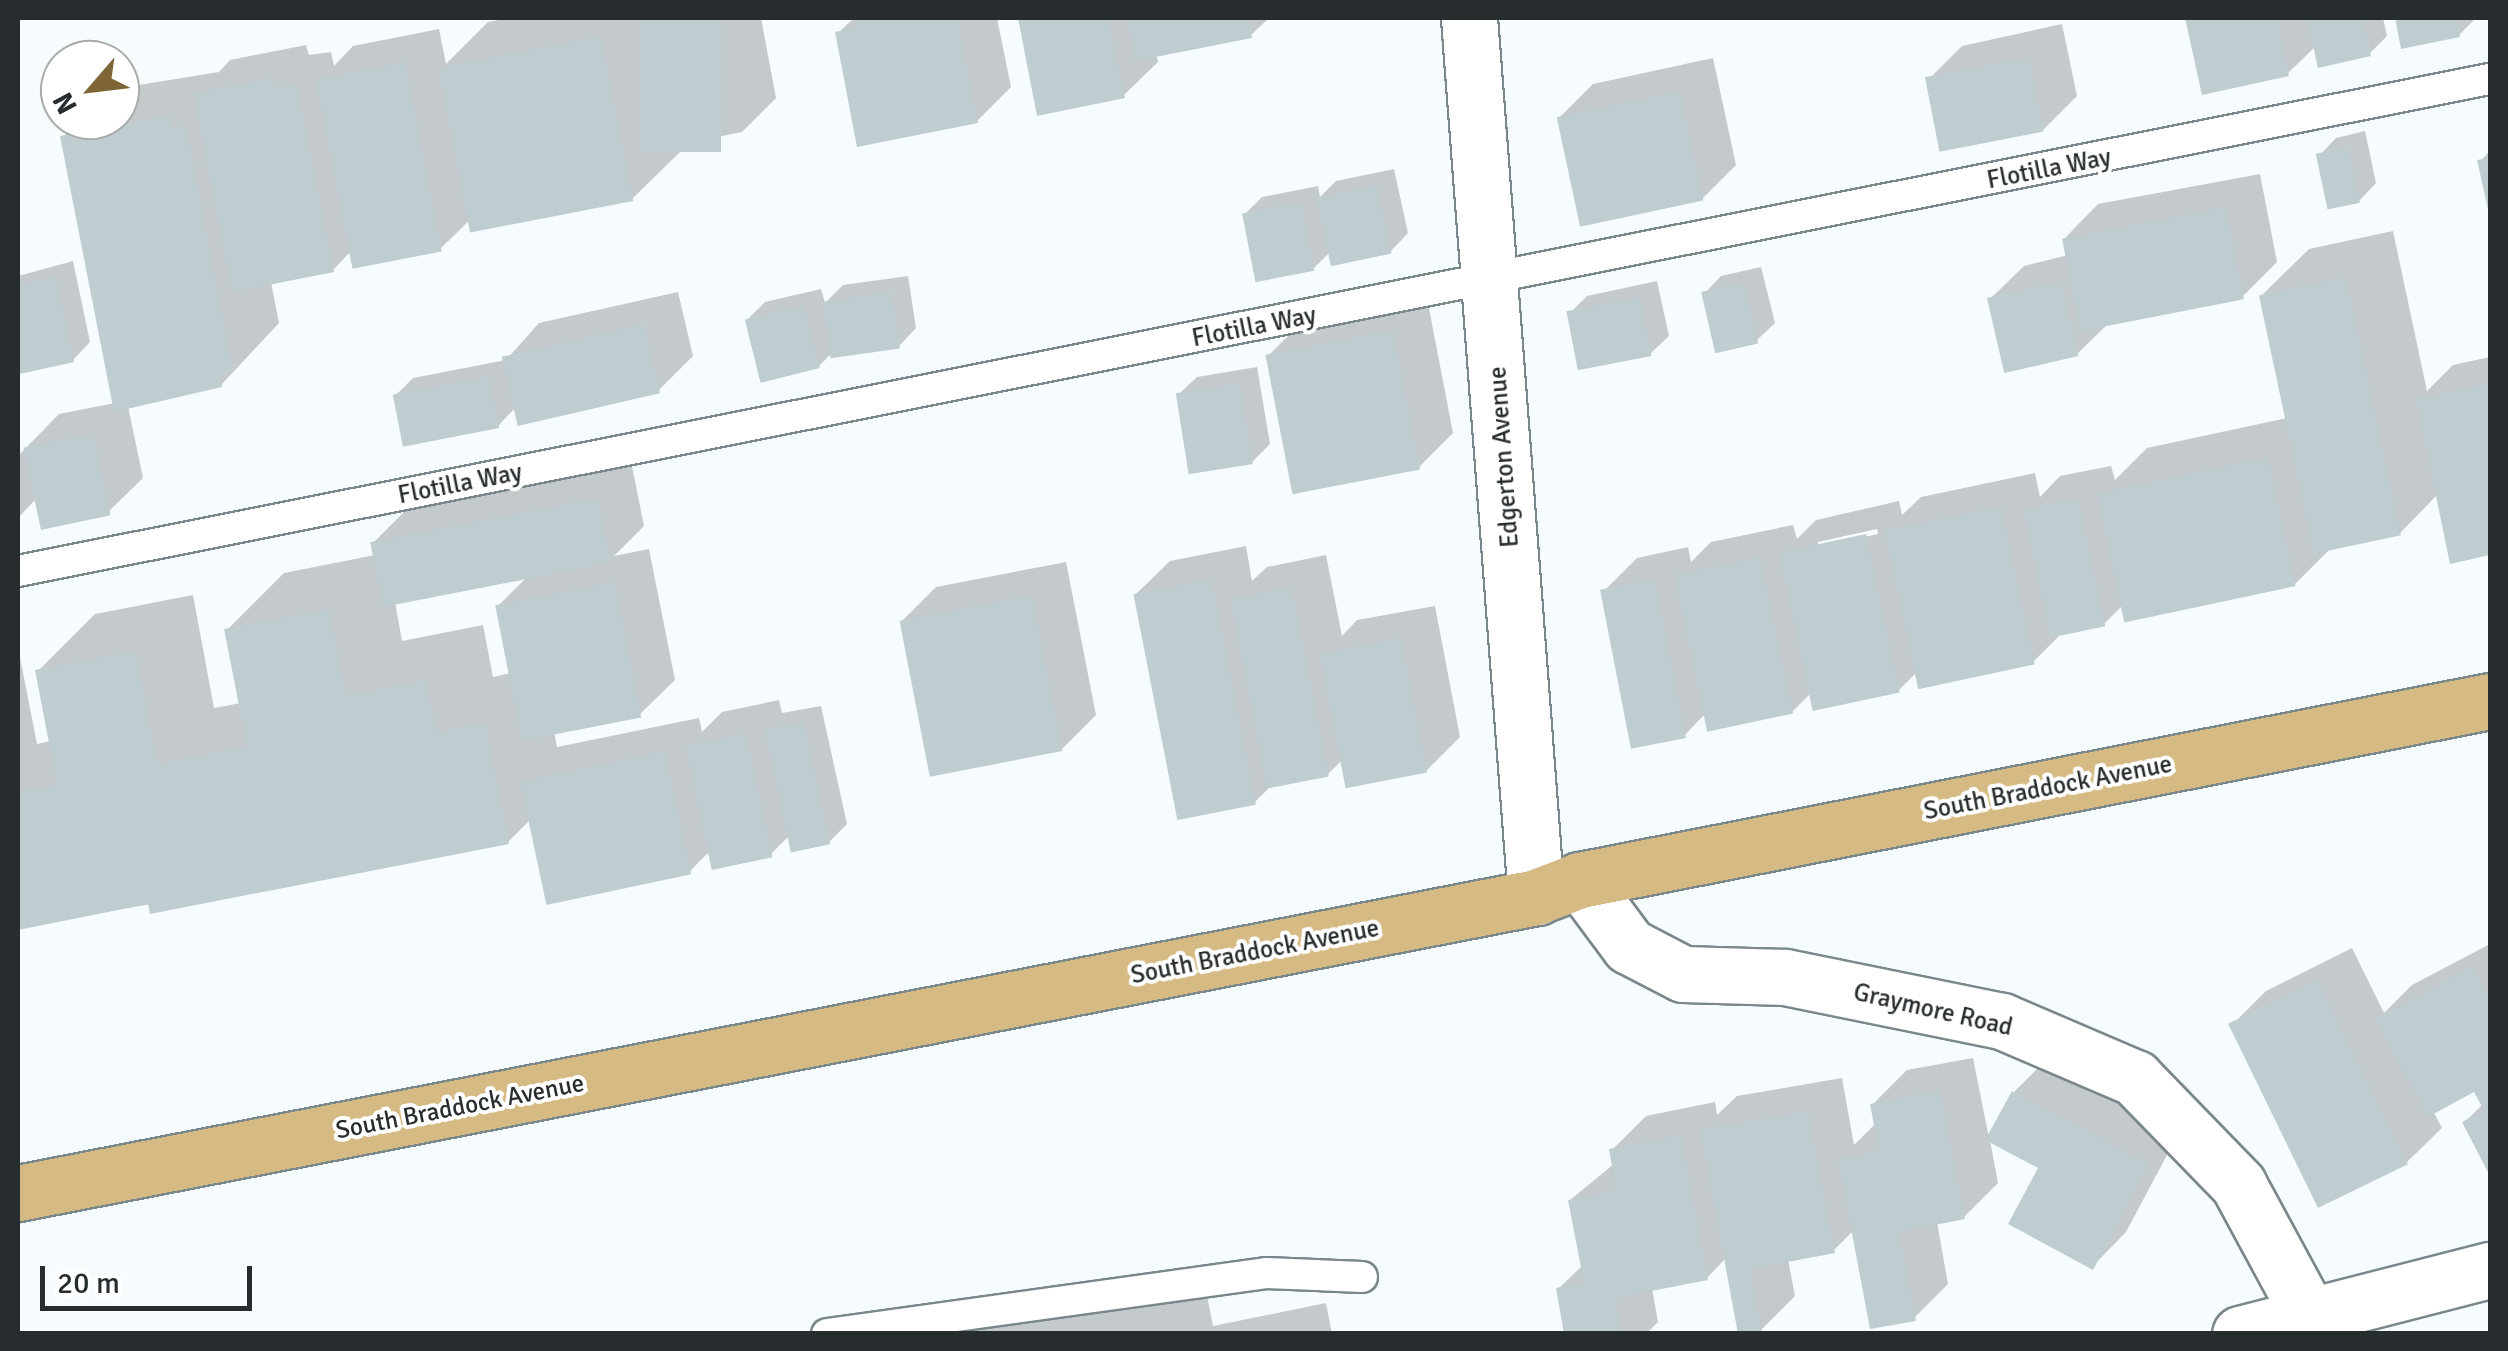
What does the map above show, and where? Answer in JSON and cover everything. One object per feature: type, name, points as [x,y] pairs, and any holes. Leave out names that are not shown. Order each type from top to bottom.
[{"type":"main road","name":"South Braddock Avenue","points":[[18,1193],[2490,701]]},
{"type":"street","name":"Edgerton Avenue","points":[[1469,18],[1491,282],[1558,888]]},
{"type":"street","name":"Graymore Road","points":[[1558,888],[1629,946],[1683,974],[1785,977],[2002,1021],[2134,1078],[2238,1184],[2318,1326]]},
{"type":"street","points":[[2240,1334],[2318,1326],[2490,1270]]},
{"type":"lane","name":"Flotilla Way","points":[[18,571],[1491,282],[2490,79]]},
{"type":"lane","points":[[827,1334],[1266,1272],[1362,1277]]},
{"type":"building","points":[[640,18],[721,18],[721,152],[640,152]]},
{"type":"building","points":[[856,18],[957,18],[978,123],[857,147],[835,32],[858,27]]},
{"type":"building","points":[[1018,18],[1108,18],[1125,98],[1037,116]]},
{"type":"building","points":[[1127,18],[1248,18],[1252,38],[1135,61]]},
{"type":"building","points":[[2185,18],[2277,18],[2289,76],[2202,95]]},
{"type":"building","points":[[2307,18],[2362,18],[2371,56],[2318,68]]},
{"type":"building","points":[[2395,18],[2456,18],[2460,37],[2401,49]]},
{"type":"building","points":[[601,36],[633,201],[470,233],[438,68]]},
{"type":"building","points":[[2029,57],[2044,132],[1939,152],[1925,77]]},
{"type":"building","points":[[405,62],[442,251],[352,269],[316,79]]},
{"type":"building","points":[[272,78],[275,88],[297,84],[334,272],[232,292],[193,93]]},
{"type":"building","points":[[1680,91],[1703,201],[1580,227],[1557,117]]},
{"type":"building","points":[[171,115],[174,128],[186,125],[233,372],[220,375],[222,387],[114,412],[61,140],[140,140],[140,121]]},
{"type":"building","points":[[2348,147],[2360,203],[2328,210],[2316,154]]},
{"type":"building","points":[[2490,158],[2490,214],[2489,214],[2477,160]]},
{"type":"building","points":[[1377,185],[1392,253],[1331,266],[1316,198]]},
{"type":"building","points":[[1301,202],[1314,271],[1255,282],[1242,213]]},
{"type":"building","points":[[2226,207],[2244,299],[2080,331],[2062,239]]},
{"type":"building","points":[[56,277],[74,362],[20,374],[18,284]]},
{"type":"building","points":[[2346,277],[2401,535],[2314,554],[2259,296]]},
{"type":"building","points":[[2061,281],[2078,356],[2004,373],[1987,298]]},
{"type":"building","points":[[1744,282],[1758,343],[1715,353],[1701,292]]},
{"type":"building","points":[[892,292],[900,348],[831,358],[823,302]]},
{"type":"building","points":[[1640,297],[1651,356],[1578,370],[1566,311]]},
{"type":"building","points":[[804,305],[820,368],[761,383],[745,320]]},
{"type":"building","points":[[644,324],[660,393],[518,426],[502,357]]},
{"type":"building","points":[[1393,330],[1420,469],[1292,494],[1265,355]]},
{"type":"building","points":[[489,376],[499,428],[403,447],[393,395]]},
{"type":"building","points":[[1240,383],[1253,464],[1189,474],[1176,393]]},
{"type":"building","points":[[2490,383],[2490,555],[2450,564],[2416,399]]},
{"type":"building","points":[[93,433],[110,515],[41,530],[24,448]]},
{"type":"building","points":[[2268,457],[2295,586],[2124,623],[2097,493]]},
{"type":"building","points":[[598,498],[611,563],[383,607],[370,542]]},
{"type":"building","points":[[2078,498],[2105,626],[2050,638],[2023,510]]},
{"type":"building","points":[[2001,506],[2035,664],[1918,689],[1885,531]]},
{"type":"building","points":[[1866,534],[1900,692],[1813,711],[1779,553]]},
{"type":"building","points":[[1760,557],[1793,714],[1707,732],[1674,575]]},
{"type":"building","points":[[1212,579],[1256,805],[1177,820],[1133,594]]},
{"type":"building","points":[[1655,579],[1686,738],[1631,749],[1600,590]]},
{"type":"building","points":[[615,582],[641,717],[522,741],[495,605]]},
{"type":"building","points":[[1292,587],[1329,776],[1267,788],[1230,599]]},
{"type":"building","points":[[1032,595],[1062,751],[930,777],[899,621]]},
{"type":"building","points":[[329,609],[346,696],[426,680],[436,732],[485,723],[509,844],[150,914],[148,904],[18,930],[18,792],[57,785],[35,670],[136,651],[157,764],[247,746],[224,629]]},
{"type":"building","points":[[1401,638],[1427,772],[1346,788],[1320,654]]},
{"type":"building","points":[[804,722],[830,844],[791,853],[765,730]]},
{"type":"building","points":[[746,733],[772,857],[712,870],[685,746]]},
{"type":"building","points":[[665,751],[691,874],[546,905],[520,782]]},
{"type":"building","points":[[2472,967],[2490,1002],[2490,1176],[2462,1122],[2484,1110],[2474,1092],[2428,1117],[2375,1019]]},
{"type":"building","points":[[2318,980],[2408,1164],[2318,1208],[2228,1024]]},
{"type":"building","points":[[1940,1090],[1965,1219],[1899,1232],[1916,1321],[1870,1329],[1838,1159],[1879,1151],[1870,1104]]},
{"type":"building","points":[[2012,1091],[2149,1164],[2093,1270],[2008,1224],[2038,1168],[1985,1140]]},
{"type":"building","points":[[1808,1111],[1835,1253],[1750,1269],[1762,1332],[1738,1334],[1700,1129]]},
{"type":"building","points":[[1681,1135],[1708,1280],[1615,1298],[1621,1334],[1564,1334],[1556,1288],[1584,1283],[1568,1200],[1616,1190],[1609,1149]]}]
